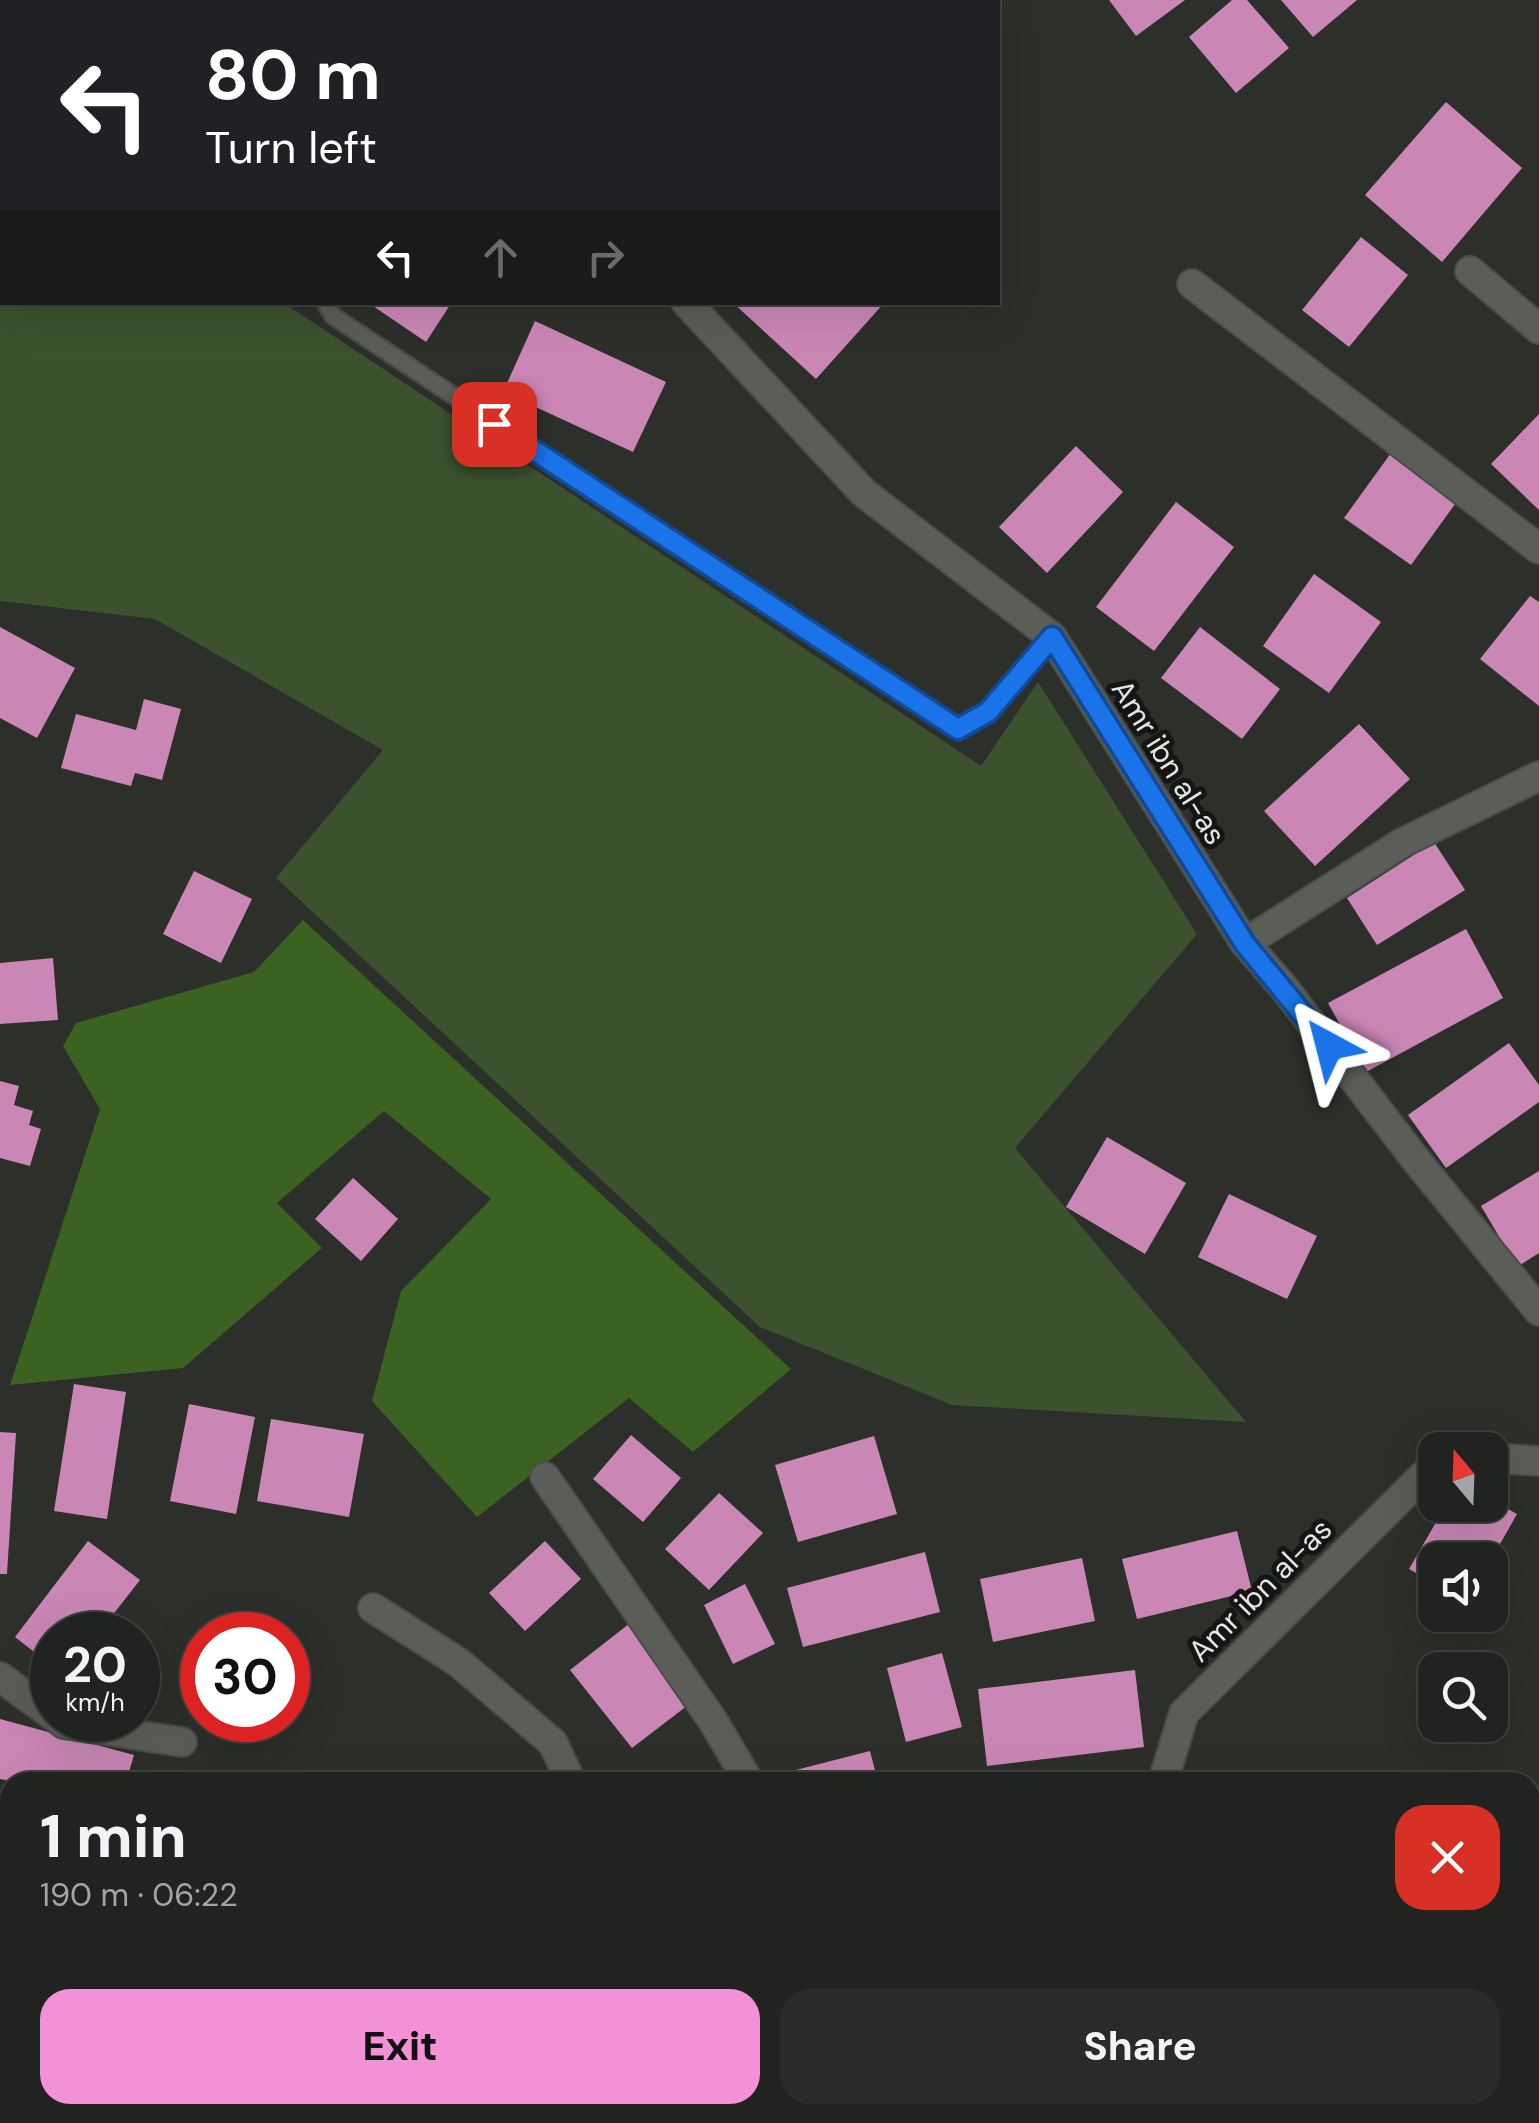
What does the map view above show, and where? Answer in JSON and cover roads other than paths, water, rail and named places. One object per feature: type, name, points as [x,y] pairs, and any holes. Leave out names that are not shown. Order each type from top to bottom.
[{"type":"street","points":[[1470,271],[1539,329]]},
{"type":"street","points":[[1192,284],[1539,549]]},
{"type":"street","name":"Amr ibn al-as","points":[[689,305],[864,493],[1052,637],[1245,944],[1285,989],[1416,1160],[1539,1311]]},
{"type":"street","points":[[1245,944],[1402,843],[1539,776]]},
{"type":"street","points":[[1508,1459],[1539,1462]]},
{"type":"street","points":[[545,1476],[743,1772]]},
{"type":"street","name":"Amr ibn al-as","points":[[1166,1772],[1184,1714],[1418,1481]]},
{"type":"street","points":[[373,1608],[458,1662],[553,1743],[566,1772]]},
{"type":"street","points":[[0,1677],[30,1699]]},
{"type":"lane","points":[[327,305],[333,316],[349,327],[958,729],[988,712],[1052,637]]}]
